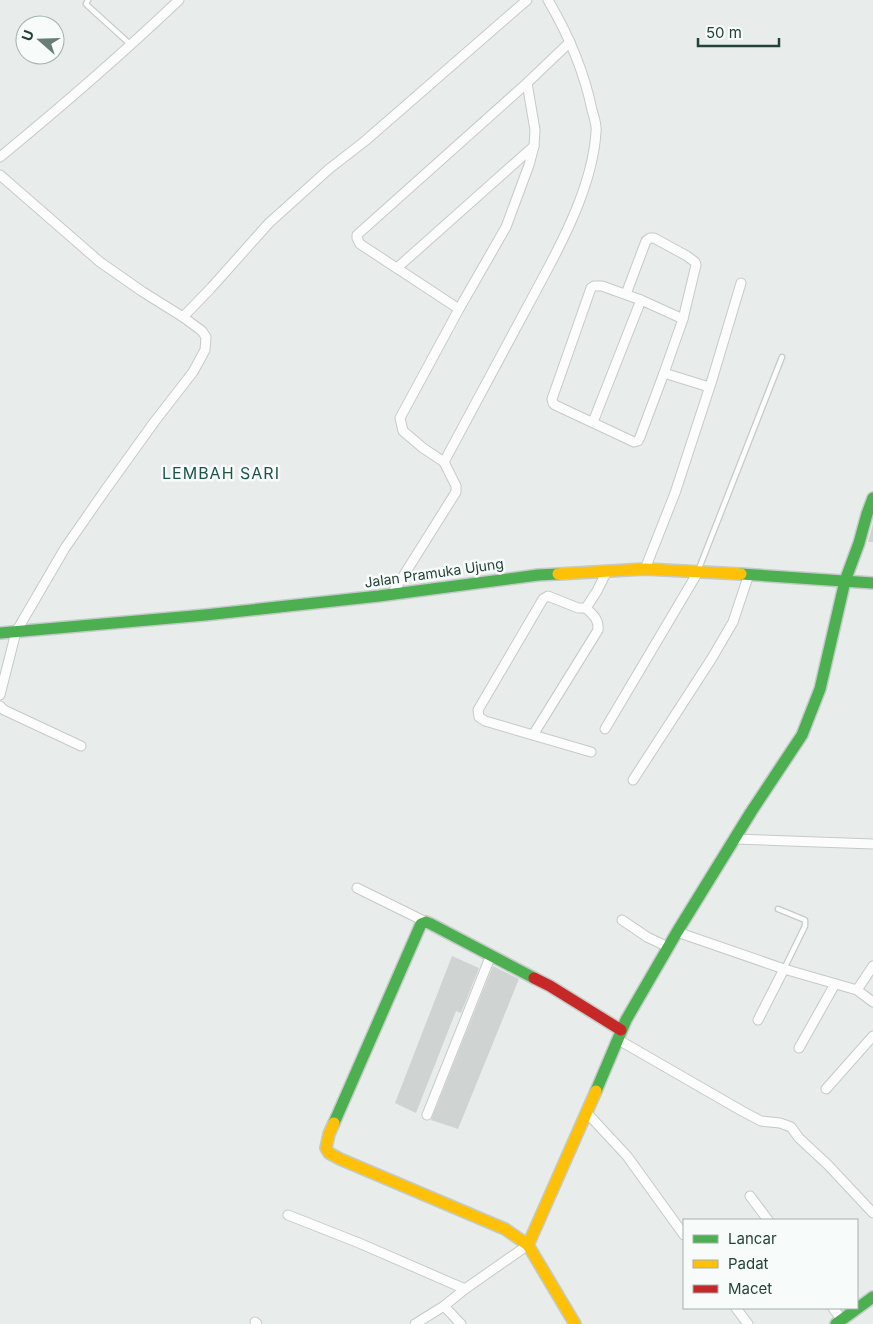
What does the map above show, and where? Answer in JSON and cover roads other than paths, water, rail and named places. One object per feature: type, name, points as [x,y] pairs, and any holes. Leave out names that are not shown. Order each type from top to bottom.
[{"type":"street","points":[[0,158],[71,98],[179,0]]},
{"type":"street","points":[[183,316],[211,288],[269,223],[330,169],[366,141],[526,0]]},
{"type":"street","points":[[444,462],[562,242],[586,182],[593,155],[596,130],[591,103],[570,42],[548,0]]},
{"type":"street","points":[[459,309],[360,244],[358,235],[570,42]]},
{"type":"street","points":[[392,594],[456,492],[456,486],[444,462],[403,431],[400,418],[506,227],[534,146],[535,130],[527,83]]},
{"type":"street","points":[[397,268],[534,146]]},
{"type":"street","points":[[0,175],[100,262],[143,292],[183,316],[202,331],[206,337],[205,350],[193,372],[155,421],[65,548],[16,632],[0,695]]},
{"type":"street","points":[[626,294],[646,241],[650,238],[654,238],[695,262],[696,265],[683,319],[638,441],[634,442],[553,403],[552,399],[591,288],[602,286],[626,294],[683,319]]},
{"type":"street","points":[[645,569],[675,494],[741,282]]},
{"type":"street","points":[[593,422],[641,300]]},
{"type":"street","points":[[664,373],[709,387]]},
{"type":"street","points":[[415,1324],[444,1306],[465,1288],[528,1245],[630,1012],[734,839],[802,735],[820,689],[845,581],[873,498]]},
{"type":"street","name":"Jalan Pramuka Ujung","points":[[0,633],[370,598],[526,576],[607,571],[645,569],[873,583]]},
{"type":"street","points":[[586,608],[607,571]]},
{"type":"street","points":[[605,729],[698,572]]},
{"type":"street","points":[[634,780],[733,622],[749,574]]},
{"type":"street","points":[[533,735],[598,630],[599,624],[597,619],[586,608],[578,608],[548,596],[543,599],[478,710],[479,717],[484,721],[591,752]]},
{"type":"street","points":[[0,706],[4,710],[81,746]]},
{"type":"street","points":[[734,839],[873,844]]},
{"type":"street","points":[[357,888],[491,954],[550,986],[620,1035],[742,1111],[761,1121],[780,1123],[791,1127],[873,1213]]},
{"type":"street","points":[[622,920],[668,947]]},
{"type":"street","points":[[426,922],[421,924],[329,1134],[326,1148],[340,1159],[505,1229],[528,1245],[575,1324]]},
{"type":"street","points":[[677,932],[784,969],[857,990],[873,1002]]},
{"type":"street","points":[[427,1115],[491,954]]},
{"type":"street","points":[[857,990],[873,966]]},
{"type":"street","points":[[758,1020],[784,969]]},
{"type":"street","points":[[799,1048],[835,984]]},
{"type":"street","points":[[826,1089],[873,1036]]},
{"type":"street","points":[[587,1113],[627,1156],[683,1234]]},
{"type":"street","points":[[750,1196],[767,1219]]},
{"type":"street","points":[[288,1215],[465,1288]]},
{"type":"street","points":[[858,1308],[873,1297]]},
{"type":"street","points":[[444,1306],[461,1324]]},
{"type":"street","points":[[737,1309],[748,1324]]},
{"type":"street","points":[[833,1309],[839,1322],[857,1309]]},
{"type":"lane","points":[[88,0],[86,4],[131,45]]},
{"type":"lane","points":[[698,572],[782,357]]},
{"type":"lane","points":[[778,908],[806,922],[784,969]]},
{"type":"district","name":"LEMBAH SARI","points":[[221,473]]}]
